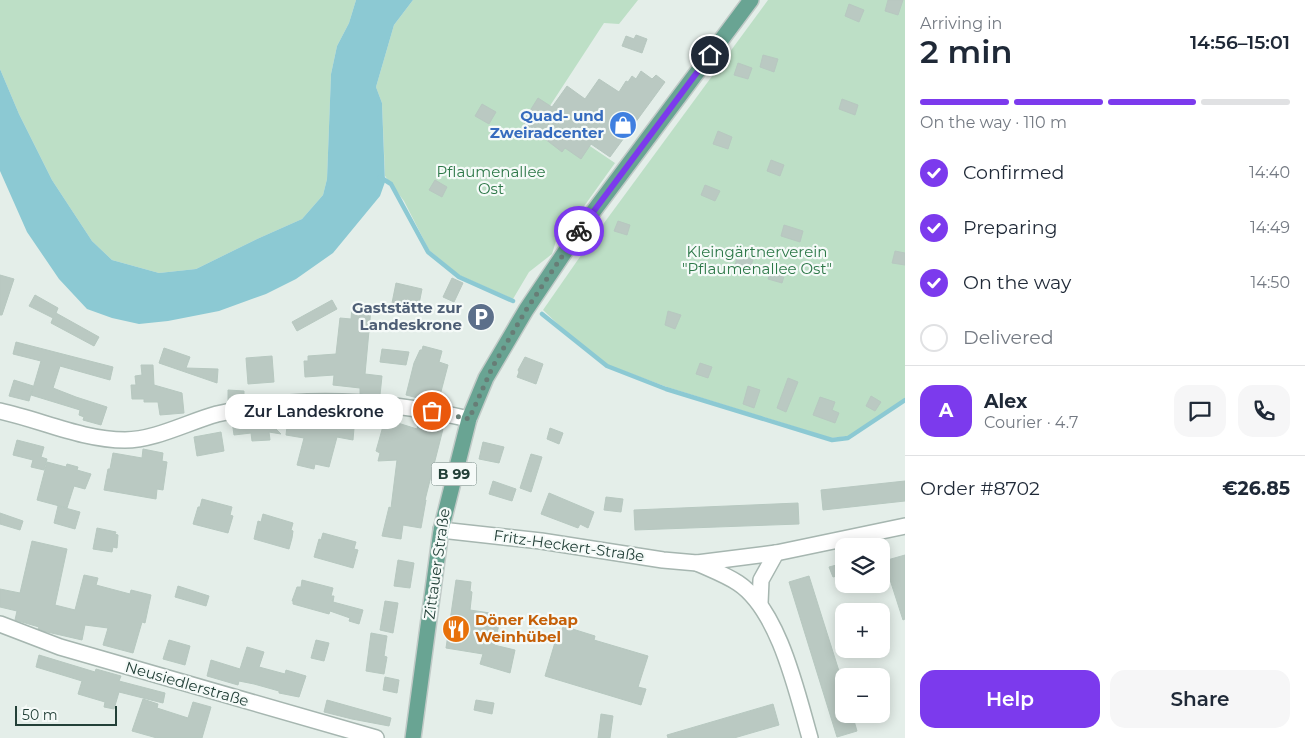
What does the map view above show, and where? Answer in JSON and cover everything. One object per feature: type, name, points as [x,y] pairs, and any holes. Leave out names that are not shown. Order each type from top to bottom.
[{"type":"main road","name":"Zittauer Straße","points":[[413,738],[441,530],[469,419],[497,358],[576,236],[751,0]]},
{"type":"street","points":[[0,411],[102,439],[128,440],[145,438],[216,414],[278,403],[335,400],[421,408],[469,419]]},
{"type":"street","name":"Fritz-Heckert-Straße","points":[[441,530],[541,541],[664,560],[697,563],[776,553],[905,526]]},
{"type":"street","points":[[776,553],[761,580],[760,603],[780,644],[810,738]]},
{"type":"street","name":"Fritz-Heckert-Straße","points":[[697,563],[739,583],[760,603]]},
{"type":"street","name":"Neusiedlerstraße","points":[[0,624],[60,647],[376,738]]},
{"type":"green space","points":[[0,0],[356,0],[349,23],[337,46],[331,74],[327,179],[323,195],[302,219],[196,269],[159,273],[112,260],[92,241],[52,180],[19,114],[0,69]]},
{"type":"green space","name":"Pflaumenallee Ost","points":[[413,0],[638,0],[619,24],[604,23],[544,115],[615,163],[572,223],[559,231],[552,254],[529,272],[513,299],[459,275],[429,250],[404,201],[385,176],[382,103],[376,87],[394,25]]},
{"type":"green space","name":"Kleingärtnerverein \"Pflaumenallee Ost\"","points":[[768,0],[905,0],[905,399],[849,436],[831,438],[667,387],[608,365],[584,349],[543,310],[593,238]]},
{"type":"water","points":[[356,0],[413,0],[394,25],[376,87],[382,103],[385,182],[380,196],[333,253],[296,279],[266,294],[219,311],[168,321],[139,324],[112,318],[87,309],[59,279],[27,232],[0,171],[0,69],[19,114],[52,180],[92,241],[112,260],[159,273],[196,269],[302,219],[323,195],[327,179],[331,74],[337,46],[349,23]]},
{"type":"building","points":[[888,0],[903,0],[898,15],[885,11]]},
{"type":"building","points":[[849,4],[864,10],[859,22],[845,16]]},
{"type":"building","points":[[636,35],[647,39],[642,53],[622,46],[626,36],[634,39]]},
{"type":"building","points":[[763,55],[778,59],[774,72],[760,67]]},
{"type":"building","points":[[738,63],[752,68],[748,79],[734,75]]},
{"type":"building","points":[[641,71],[652,79],[656,75],[665,82],[610,157],[591,144],[581,159],[565,148],[562,152],[523,122],[538,98],[552,107],[567,86],[585,99],[599,79],[619,92],[626,81],[628,82],[632,76],[636,79]]},
{"type":"building","points":[[842,99],[858,105],[855,115],[839,109]]},
{"type":"building","points":[[482,104],[496,112],[489,124],[475,116]]},
{"type":"building","points":[[718,131],[732,137],[728,149],[713,144]]},
{"type":"building","points":[[771,160],[784,165],[780,176],[767,171]]},
{"type":"building","points":[[435,180],[447,187],[442,197],[429,190]]},
{"type":"building","points":[[705,185],[720,191],[715,201],[701,195]]},
{"type":"building","points":[[618,221],[630,225],[627,235],[614,231]]},
{"type":"building","points":[[784,225],[803,231],[800,242],[781,236]]},
{"type":"building","points":[[895,251],[905,253],[905,265],[892,263]]},
{"type":"building","points":[[738,254],[753,260],[749,270],[735,265]]},
{"type":"building","points":[[771,269],[785,273],[782,283],[768,279]]},
{"type":"building","points":[[0,275],[14,279],[2,315],[0,315]]},
{"type":"building","points":[[452,278],[463,283],[454,302],[443,297]]},
{"type":"building","points":[[396,283],[422,289],[417,314],[391,308]]},
{"type":"building","points":[[35,295],[58,308],[56,313],[99,337],[94,346],[51,323],[53,318],[29,306]]},
{"type":"building","points":[[332,300],[337,309],[297,331],[292,322]]},
{"type":"building","points":[[352,307],[371,309],[365,374],[382,376],[380,395],[360,394],[360,388],[333,385],[334,375],[305,377],[304,361],[308,361],[308,356],[336,354],[340,318],[351,319]]},
{"type":"building","points":[[668,311],[681,315],[675,329],[665,325]]},
{"type":"building","points":[[16,342],[113,367],[110,380],[60,366],[53,388],[107,407],[101,425],[83,420],[84,417],[79,415],[80,410],[31,395],[41,361],[13,354]]},
{"type":"building","points":[[423,346],[442,351],[439,362],[448,365],[438,403],[406,395],[414,363]]},
{"type":"building","points":[[164,348],[190,357],[186,368],[218,369],[217,383],[159,363]]},
{"type":"building","points":[[382,349],[409,352],[406,365],[380,362]]},
{"type":"building","points":[[272,356],[274,382],[248,384],[246,358]]},
{"type":"building","points":[[525,357],[543,364],[536,384],[517,377],[518,370]]},
{"type":"building","points":[[700,363],[712,367],[708,378],[696,374]]},
{"type":"building","points":[[141,365],[153,365],[154,385],[182,393],[184,413],[160,415],[158,402],[144,402],[144,399],[132,399],[131,385],[136,385],[135,376],[142,375]]},
{"type":"building","points":[[788,378],[798,382],[786,412],[777,408]]},
{"type":"building","points":[[14,380],[33,386],[29,401],[9,396]]},
{"type":"building","points":[[748,386],[760,390],[754,408],[743,404]]},
{"type":"building","points":[[228,390],[244,391],[244,399],[228,401]]},
{"type":"building","points":[[871,396],[881,402],[875,411],[866,406]]},
{"type":"building","points":[[820,397],[835,402],[832,410],[839,413],[835,423],[813,415]]},
{"type":"building","points":[[293,414],[307,415],[306,420],[326,424],[326,419],[348,422],[347,427],[354,428],[353,440],[337,437],[329,467],[315,464],[314,469],[297,465],[304,438],[286,435],[288,418],[292,418]]},
{"type":"building","points":[[263,416],[281,434],[269,432],[270,440],[252,441],[251,433],[234,435],[232,421]]},
{"type":"building","points":[[385,419],[417,429],[419,422],[443,429],[425,500],[421,528],[403,525],[401,539],[382,536],[389,507],[391,508],[397,460],[378,461],[380,453],[376,451]]},
{"type":"building","points":[[550,428],[563,433],[559,444],[547,439]]},
{"type":"building","points":[[221,432],[224,451],[197,456],[194,437]]},
{"type":"building","points":[[17,440],[44,447],[41,457],[47,459],[44,470],[31,467],[33,460],[13,455]]},
{"type":"building","points":[[483,442],[504,447],[499,463],[479,459]]},
{"type":"building","points":[[143,449],[163,453],[162,461],[167,462],[163,490],[157,489],[156,499],[104,490],[113,453],[142,458]]},
{"type":"building","points":[[531,454],[542,457],[531,492],[520,488]]},
{"type":"building","points":[[47,462],[66,467],[67,464],[78,467],[77,470],[91,474],[85,489],[74,486],[67,508],[37,500]]},
{"type":"building","points":[[493,481],[516,489],[512,501],[489,494]]},
{"type":"building","points":[[905,481],[905,501],[823,510],[821,490]]},
{"type":"building","points":[[549,493],[594,512],[588,528],[580,524],[578,528],[541,514]]},
{"type":"building","points":[[606,497],[623,499],[621,512],[604,510]]},
{"type":"building","points":[[202,499],[232,507],[230,515],[233,516],[228,533],[193,524]]},
{"type":"building","points":[[798,503],[799,524],[635,530],[634,510]]},
{"type":"building","points":[[58,506],[80,512],[75,529],[54,523]]},
{"type":"building","points":[[0,513],[23,521],[20,530],[0,524]]},
{"type":"building","points":[[263,514],[293,523],[289,549],[254,539],[258,521],[261,522]]},
{"type":"building","points":[[97,528],[116,532],[115,534],[118,535],[117,548],[113,547],[112,552],[93,549]]},
{"type":"building","points":[[323,533],[356,542],[354,549],[358,550],[353,568],[314,557],[319,539],[321,540]]},
{"type":"building","points":[[32,541],[67,549],[55,605],[75,610],[84,575],[98,578],[96,585],[130,594],[131,590],[151,595],[145,623],[142,622],[133,653],[103,645],[108,628],[85,625],[82,640],[43,631],[38,629],[39,627],[15,620],[17,611],[0,607],[0,589],[20,593]]},
{"type":"building","points":[[905,555],[905,619],[903,620],[890,580],[890,559]]},
{"type":"building","points":[[398,560],[414,563],[410,588],[394,586]]},
{"type":"building","points":[[835,565],[835,576],[833,577],[829,567]]},
{"type":"building","points":[[809,576],[838,668],[835,668],[835,723],[855,723],[857,731],[837,737],[789,582]]},
{"type":"building","points":[[302,580],[333,588],[331,596],[334,596],[333,602],[363,610],[359,624],[349,621],[350,618],[330,611],[329,614],[293,604],[292,601],[297,587],[301,587]]},
{"type":"building","points":[[456,580],[471,582],[470,610],[490,613],[489,622],[499,625],[494,645],[515,650],[510,673],[480,664],[483,654],[446,648]]},
{"type":"building","points":[[178,586],[209,596],[206,606],[175,597]]},
{"type":"building","points":[[385,601],[398,603],[393,633],[380,630]]},
{"type":"building","points":[[563,626],[595,636],[594,640],[648,656],[638,687],[646,689],[641,705],[545,676],[559,629],[562,630]]},
{"type":"building","points":[[371,633],[387,636],[384,656],[387,657],[384,674],[366,671]]},
{"type":"building","points":[[169,640],[190,646],[185,665],[163,659]]},
{"type":"building","points":[[316,640],[329,643],[324,661],[311,658]]},
{"type":"building","points":[[247,647],[264,652],[259,667],[285,674],[286,670],[306,676],[299,697],[279,693],[279,691],[254,684],[239,681],[238,685],[207,676],[211,660],[240,669]]},
{"type":"building","points":[[39,655],[95,672],[96,669],[121,676],[119,681],[165,693],[163,703],[119,692],[114,709],[104,707],[105,702],[78,694],[82,681],[36,667]]},
{"type":"building","points":[[385,677],[399,680],[397,693],[383,690]]},
{"type":"building","points":[[143,699],[158,704],[157,708],[188,718],[193,702],[211,707],[202,738],[157,738],[132,731]]},
{"type":"building","points":[[327,700],[391,718],[389,726],[324,712]]},
{"type":"building","points":[[476,700],[494,703],[492,714],[474,710]]},
{"type":"building","points":[[773,704],[779,725],[734,738],[668,738],[667,735]]},
{"type":"building","points":[[601,714],[613,716],[610,738],[598,738]]},
{"type":"waterway","points":[[380,177],[391,184],[428,252],[459,277],[513,301]]},
{"type":"waterway","points":[[542,314],[607,366],[666,389],[832,440],[848,438],[905,400]]},
{"type":"way so far","points":[[432,411],[469,419],[493,366],[526,310],[579,231]]},
{"type":"place","name":"Quad- und Zweiradcenter","points":[[623,125]]},
{"type":"place","name":"Gaststätte zur Landeskrone","points":[[481,317]]},
{"type":"place","name":"Zur Landeskrone","points":[[432,411]]},
{"type":"place","name":"Döner Kebap Weinhübel","points":[[456,629]]},
{"type":"route","points":[[579,231],[710,55]]}]
